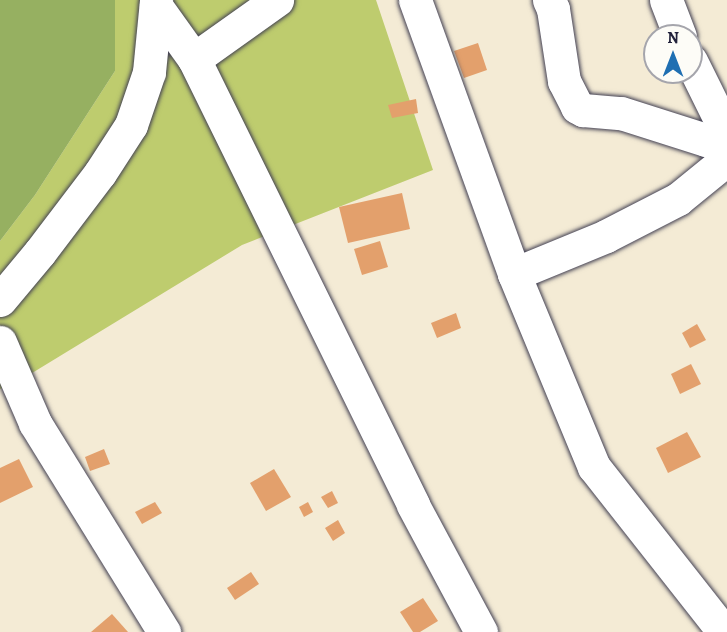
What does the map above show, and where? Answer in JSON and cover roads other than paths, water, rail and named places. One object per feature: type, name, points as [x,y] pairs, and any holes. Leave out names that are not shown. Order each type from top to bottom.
[{"type":"street","points":[[194,59],[277,0]]},
{"type":"street","points":[[415,0],[514,274],[594,467],[724,632]]},
{"type":"street","points":[[549,0],[553,9],[564,81],[577,107],[583,110],[621,113],[706,140],[727,144]]},
{"type":"street","points":[[666,0],[675,24]]},
{"type":"street","points":[[156,3],[194,59],[413,505],[481,632]]},
{"type":"street","points":[[0,300],[67,217],[131,124],[149,72],[156,3]]},
{"type":"street","points":[[702,84],[727,134]]},
{"type":"street","points":[[514,274],[606,236],[678,199],[727,159]]},
{"type":"street","points":[[0,342],[35,423],[164,632]]}]
